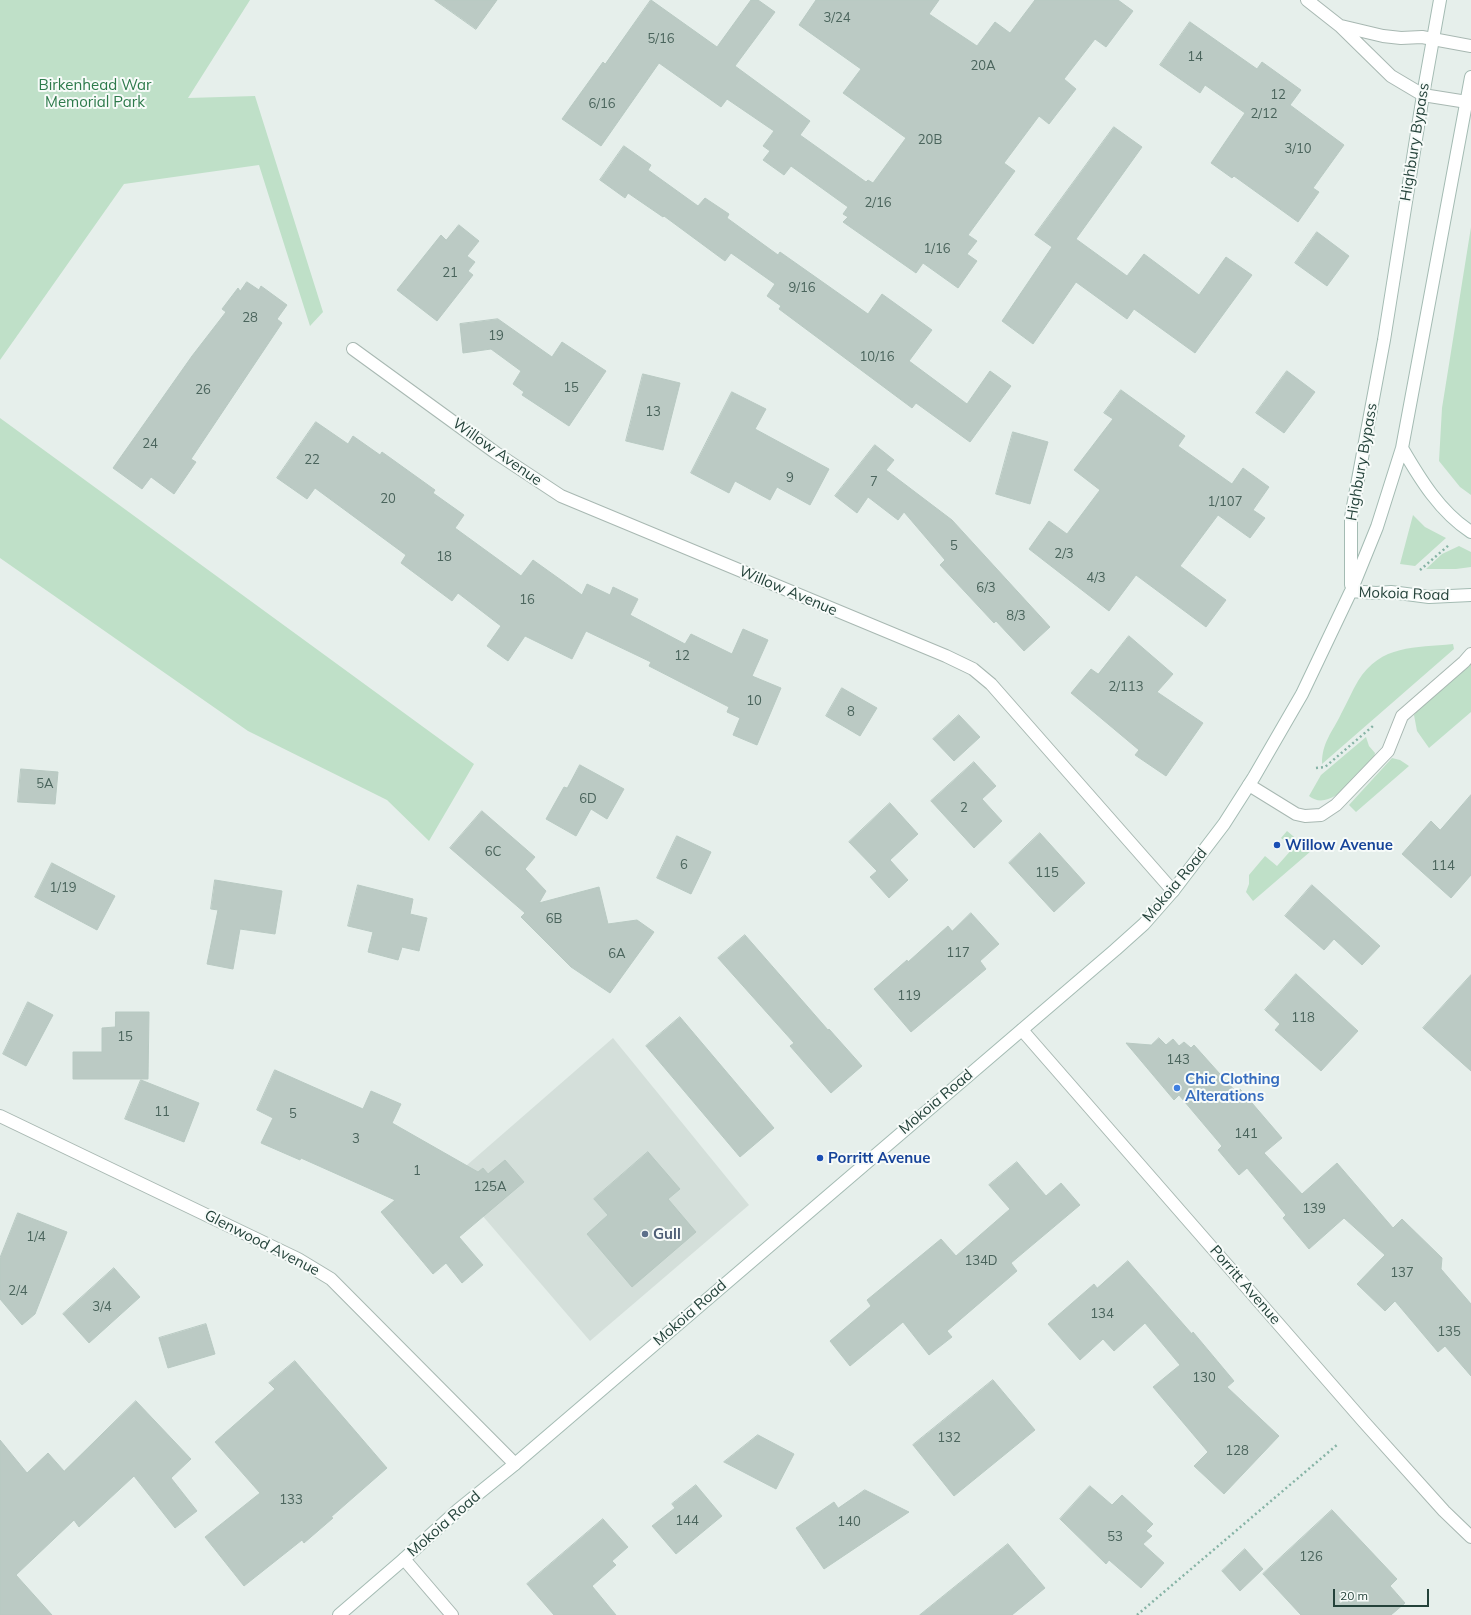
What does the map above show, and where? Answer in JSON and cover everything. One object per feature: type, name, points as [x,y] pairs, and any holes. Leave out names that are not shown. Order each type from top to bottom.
[{"type":"main road","points":[[1307,0],[1340,26],[1391,76],[1423,95],[1467,102]]},
{"type":"main road","name":"Highbury Bypass","points":[[1352,591],[1351,517],[1384,340],[1432,39],[1440,0]]},
{"type":"main road","points":[[1340,26],[1383,36],[1400,38],[1422,37],[1471,46]]},
{"type":"main road","name":"Highbury Bypass","points":[[1352,591],[1377,527],[1402,448],[1471,77]]},
{"type":"main road","name":"Willow Avenue","points":[[353,349],[496,453],[561,496],[946,656],[973,669],[992,684],[1173,891]]},
{"type":"main road","points":[[1402,448],[1421,481],[1435,499],[1463,527],[1471,532]]},
{"type":"main road","name":"Mokoia Road","points":[[339,1615],[458,1510],[515,1464],[1144,924],[1199,859],[1249,785],[1302,694],[1352,591],[1376,593],[1391,592],[1429,597],[1471,595]]},
{"type":"main road","points":[[1249,785],[1296,814],[1305,816],[1321,815],[1336,805],[1380,761],[1388,751],[1402,716],[1464,662],[1471,654]]},
{"type":"main road","name":"Porritt Avenue","points":[[1022,1030],[1364,1422],[1444,1511],[1471,1537]]},
{"type":"main road","name":"Glenwood Avenue","points":[[0,1116],[298,1259],[332,1279],[515,1464]]},
{"type":"main road","points":[[404,1559],[452,1615]]},
{"type":"path","points":[[1420,570],[1452,542]]},
{"type":"path","points":[[1137,1615],[1338,1444]]},
{"type":"shaded area","points":[[613,1038],[749,1205],[590,1341],[451,1179]]},
{"type":"green space","name":"Birkenhead War Memorial Park","points":[[0,0],[250,0],[188,98],[255,96],[323,312],[310,326],[259,165],[124,184],[0,360]]},
{"type":"green space","points":[[1471,227],[1471,495],[1460,487],[1439,461],[1442,408]]},
{"type":"green space","points":[[0,418],[474,764],[429,841],[387,800],[248,731],[0,558]]},
{"type":"green space","points":[[1413,515],[1425,527],[1446,538],[1415,566],[1400,564]]},
{"type":"green space","points":[[1459,546],[1471,552],[1471,567],[1456,569],[1426,569],[1442,554]]},
{"type":"green space","points":[[1453,644],[1454,649],[1322,764],[1322,756],[1328,738],[1358,681],[1367,669],[1377,660],[1400,650]]},
{"type":"green space","points":[[1471,663],[1471,712],[1429,748],[1417,731],[1414,715],[1426,699]]},
{"type":"green space","points":[[1366,737],[1369,746],[1375,753],[1374,758],[1353,781],[1336,796],[1326,800],[1318,800],[1309,796],[1321,775]]},
{"type":"green space","points":[[1392,758],[1400,760],[1409,766],[1356,812],[1349,805]]},
{"type":"green space","points":[[1287,831],[1311,851],[1253,901],[1246,892],[1249,884],[1249,875],[1265,856],[1277,866],[1293,848],[1281,838]]},
{"type":"building","points":[[435,0],[497,0],[476,29]]},
{"type":"building","points":[[651,0],[717,47],[751,0],[758,0],[775,12],[735,66],[810,121],[800,135],[866,182],[868,180],[873,183],[906,138],[843,93],[861,69],[799,25],[816,0],[939,0],[929,14],[977,46],[995,22],[1010,33],[1035,0],[1118,0],[1133,11],[1106,47],[1095,39],[1064,79],[1076,89],[1049,124],[1039,116],[1004,163],[1015,171],[968,235],[977,241],[967,254],[977,261],[958,288],[923,263],[916,273],[843,222],[848,217],[843,214],[848,207],[791,166],[784,175],[763,160],[770,151],[763,146],[774,131],[727,99],[721,107],[659,63],[601,146],[562,119],[603,62],[605,64]]},
{"type":"building","points":[[1190,22],[1257,69],[1262,62],[1301,90],[1290,105],[1344,145],[1313,188],[1319,192],[1298,222],[1234,176],[1232,178],[1211,163],[1245,113],[1205,85],[1200,93],[1160,65]]},
{"type":"building","points":[[1114,127],[1142,147],[1076,239],[1127,276],[1144,254],[1199,295],[1226,257],[1252,275],[1195,353],[1134,309],[1127,319],[1076,282],[1033,344],[1002,321],[1052,247],[1035,235]]},
{"type":"building","points":[[624,146],[651,165],[648,170],[698,206],[705,198],[729,214],[727,218],[778,255],[780,252],[868,314],[882,294],[932,330],[909,361],[967,404],[990,371],[1011,386],[970,442],[916,403],[912,408],[779,309],[781,306],[767,296],[775,284],[731,253],[725,261],[664,216],[663,217],[628,193],[625,198],[600,180]]},
{"type":"building","points":[[459,225],[479,241],[467,256],[475,262],[468,271],[473,275],[437,321],[397,290],[441,235],[446,240]]},
{"type":"building","points":[[1317,232],[1349,256],[1327,286],[1295,263]]},
{"type":"building","points":[[247,282],[259,290],[261,286],[287,305],[277,319],[282,323],[191,459],[196,462],[174,494],[151,477],[142,489],[113,468],[192,356],[226,312],[222,309],[238,288],[240,291]]},
{"type":"building","points":[[498,319],[552,357],[562,342],[606,371],[569,426],[522,395],[524,392],[513,384],[521,371],[491,349],[463,353],[460,324]]},
{"type":"building","points":[[1287,371],[1315,392],[1284,433],[1256,413]]},
{"type":"building","points":[[643,374],[680,383],[663,450],[626,441]]},
{"type":"building","points":[[1121,390],[1185,436],[1178,446],[1232,484],[1243,468],[1269,487],[1253,510],[1265,518],[1250,538],[1218,515],[1180,566],[1226,600],[1206,627],[1136,575],[1109,611],[1029,549],[1049,521],[1067,534],[1100,490],[1074,470],[1113,419],[1104,413]]},
{"type":"building","points":[[732,392],[766,409],[755,429],[829,469],[810,505],[777,487],[770,500],[735,481],[729,493],[691,473]]},
{"type":"building","points":[[316,422],[348,444],[353,436],[380,455],[382,452],[435,490],[433,493],[464,515],[455,528],[521,576],[533,560],[582,595],[587,584],[610,595],[613,587],[638,599],[630,615],[685,644],[691,634],[732,654],[743,629],[768,640],[752,676],[781,688],[757,745],[733,735],[740,718],[727,712],[729,707],[649,666],[651,662],[586,631],[572,659],[525,636],[508,661],[487,646],[501,626],[458,593],[452,601],[401,563],[406,555],[315,488],[307,499],[277,478]]},
{"type":"building","points":[[1013,432],[1048,442],[1030,504],[996,494]]},
{"type":"building","points":[[875,445],[894,460],[886,470],[952,520],[1050,627],[1024,651],[996,621],[994,623],[940,565],[945,560],[904,512],[898,520],[868,497],[857,513],[835,496]]},
{"type":"building","points":[[1129,636],[1173,674],[1157,692],[1203,723],[1166,776],[1135,755],[1139,750],[1071,693],[1091,669],[1098,674]]},
{"type":"building","points":[[842,688],[877,708],[860,736],[826,716]]},
{"type":"building","points":[[959,715],[980,737],[954,761],[933,739]]},
{"type":"building","points":[[974,762],[996,786],[982,799],[1002,821],[974,848],[931,801]]},
{"type":"building","points":[[580,765],[624,789],[607,819],[591,809],[576,836],[546,819],[564,787],[567,788]]},
{"type":"building","points":[[21,769],[58,772],[55,804],[18,802]]},
{"type":"building","points":[[1471,795],[1471,875],[1451,898],[1402,854],[1431,821],[1440,830]]},
{"type":"building","points":[[890,803],[918,834],[890,860],[908,880],[889,898],[870,877],[877,871],[849,842]]},
{"type":"building","points":[[482,811],[535,857],[525,869],[546,891],[539,903],[599,887],[608,924],[637,920],[654,932],[610,993],[571,967],[521,917],[525,913],[450,848]]},
{"type":"building","points":[[1040,833],[1085,883],[1054,912],[1009,863]]},
{"type":"building","points":[[677,836],[711,852],[691,894],[657,878]]},
{"type":"building","points":[[52,863],[115,896],[97,930],[35,897]]},
{"type":"building","points":[[215,880],[282,891],[275,934],[240,929],[233,969],[207,964],[218,910],[211,909]]},
{"type":"building","points":[[358,885],[413,899],[410,914],[427,918],[419,951],[402,947],[398,960],[368,952],[373,932],[348,926]]},
{"type":"building","points":[[1312,885],[1380,946],[1362,965],[1334,939],[1324,950],[1285,916]]},
{"type":"building","points":[[971,913],[999,944],[980,961],[986,969],[911,1032],[874,989],[907,960],[908,962],[948,926],[952,931]]},
{"type":"building","points":[[745,935],[828,1030],[829,1029],[862,1066],[831,1093],[790,1046],[794,1043],[718,958]]},
{"type":"building","points":[[1296,974],[1358,1031],[1321,1071],[1275,1030],[1280,1024],[1265,1010]]},
{"type":"building","points":[[1471,975],[1471,1071],[1423,1028]]},
{"type":"building","points":[[28,1002],[53,1015],[26,1066],[3,1054]]},
{"type":"building","points":[[116,1012],[149,1012],[148,1079],[73,1079],[73,1052],[102,1052],[102,1028],[115,1027]]},
{"type":"building","points":[[680,1017],[774,1128],[740,1157],[646,1046]]},
{"type":"building","points":[[1159,1038],[1166,1045],[1173,1039],[1179,1046],[1184,1042],[1191,1048],[1194,1045],[1237,1093],[1240,1089],[1282,1138],[1264,1153],[1302,1194],[1337,1163],[1393,1228],[1402,1219],[1442,1258],[1441,1269],[1471,1304],[1471,1376],[1445,1346],[1438,1352],[1395,1301],[1385,1311],[1357,1284],[1385,1255],[1344,1218],[1309,1249],[1283,1218],[1286,1215],[1247,1168],[1239,1175],[1218,1150],[1222,1146],[1179,1095],[1174,1100],[1126,1043],[1151,1045]]},
{"type":"building","points":[[275,1070],[363,1109],[371,1091],[401,1104],[392,1123],[478,1172],[483,1168],[488,1174],[505,1160],[524,1182],[459,1237],[483,1265],[462,1283],[446,1263],[433,1274],[381,1212],[395,1200],[301,1158],[300,1160],[261,1143],[273,1118],[257,1110]]},
{"type":"building","points":[[141,1080],[199,1103],[184,1142],[125,1119]]},
{"type":"building","points":[[648,1152],[680,1189],[668,1199],[696,1232],[632,1287],[587,1234],[608,1215],[594,1199]]},
{"type":"building","points":[[1017,1162],[1046,1196],[1061,1183],[1080,1205],[1011,1263],[1017,1271],[947,1331],[952,1337],[929,1355],[903,1322],[850,1366],[830,1341],[871,1306],[867,1300],[941,1239],[956,1256],[1010,1209],[989,1185]]},
{"type":"building","points":[[18,1213],[67,1232],[35,1314],[22,1325],[0,1299],[0,1258]]},
{"type":"building","points":[[1128,1261],[1192,1334],[1193,1332],[1234,1381],[1227,1387],[1279,1436],[1224,1494],[1194,1466],[1208,1452],[1153,1387],[1180,1365],[1145,1323],[1114,1351],[1103,1339],[1080,1360],[1048,1324],[1094,1284],[1097,1288]]},
{"type":"building","points":[[114,1268],[140,1297],[89,1343],[63,1314]]},
{"type":"building","points":[[206,1324],[215,1354],[168,1368],[159,1338]]},
{"type":"building","points":[[295,1361],[387,1468],[304,1543],[302,1540],[244,1586],[205,1537],[260,1493],[215,1442],[275,1389],[269,1383]]},
{"type":"building","points":[[993,1380],[1035,1430],[954,1496],[913,1445]]},
{"type":"building","points":[[136,1401],[191,1459],[171,1478],[197,1511],[175,1528],[134,1476],[79,1527],[74,1520],[16,1575],[52,1615],[0,1615],[0,1440],[27,1473],[48,1453],[64,1471]]},
{"type":"building","points":[[758,1435],[794,1454],[776,1489],[724,1462]]},
{"type":"building","points":[[696,1485],[722,1516],[676,1554],[652,1526],[675,1508],[672,1504]]},
{"type":"building","points":[[1090,1486],[1112,1505],[1122,1495],[1153,1524],[1146,1531],[1152,1536],[1143,1544],[1164,1563],[1141,1588],[1109,1560],[1106,1564],[1060,1519]]},
{"type":"building","points":[[865,1490],[909,1512],[824,1569],[796,1528],[834,1502],[838,1508]]},
{"type":"building","points":[[1332,1510],[1397,1579],[1390,1586],[1405,1603],[1391,1615],[1301,1615],[1263,1574]]},
{"type":"building","points":[[603,1519],[628,1547],[612,1561],[616,1565],[592,1586],[616,1615],[554,1615],[527,1584]]},
{"type":"building","points":[[1008,1544],[1045,1588],[1012,1615],[920,1615]]},
{"type":"building","points":[[1245,1549],[1263,1569],[1240,1591],[1222,1571]]},
{"type":"place","name":"Willow Avenue","points":[[1277,845]]},
{"type":"place","name":"Chic Clothing Alterations","points":[[1177,1088]]},
{"type":"place","name":"Porritt Avenue","points":[[820,1158]]},
{"type":"place","name":"Gull","points":[[645,1234]]}]
